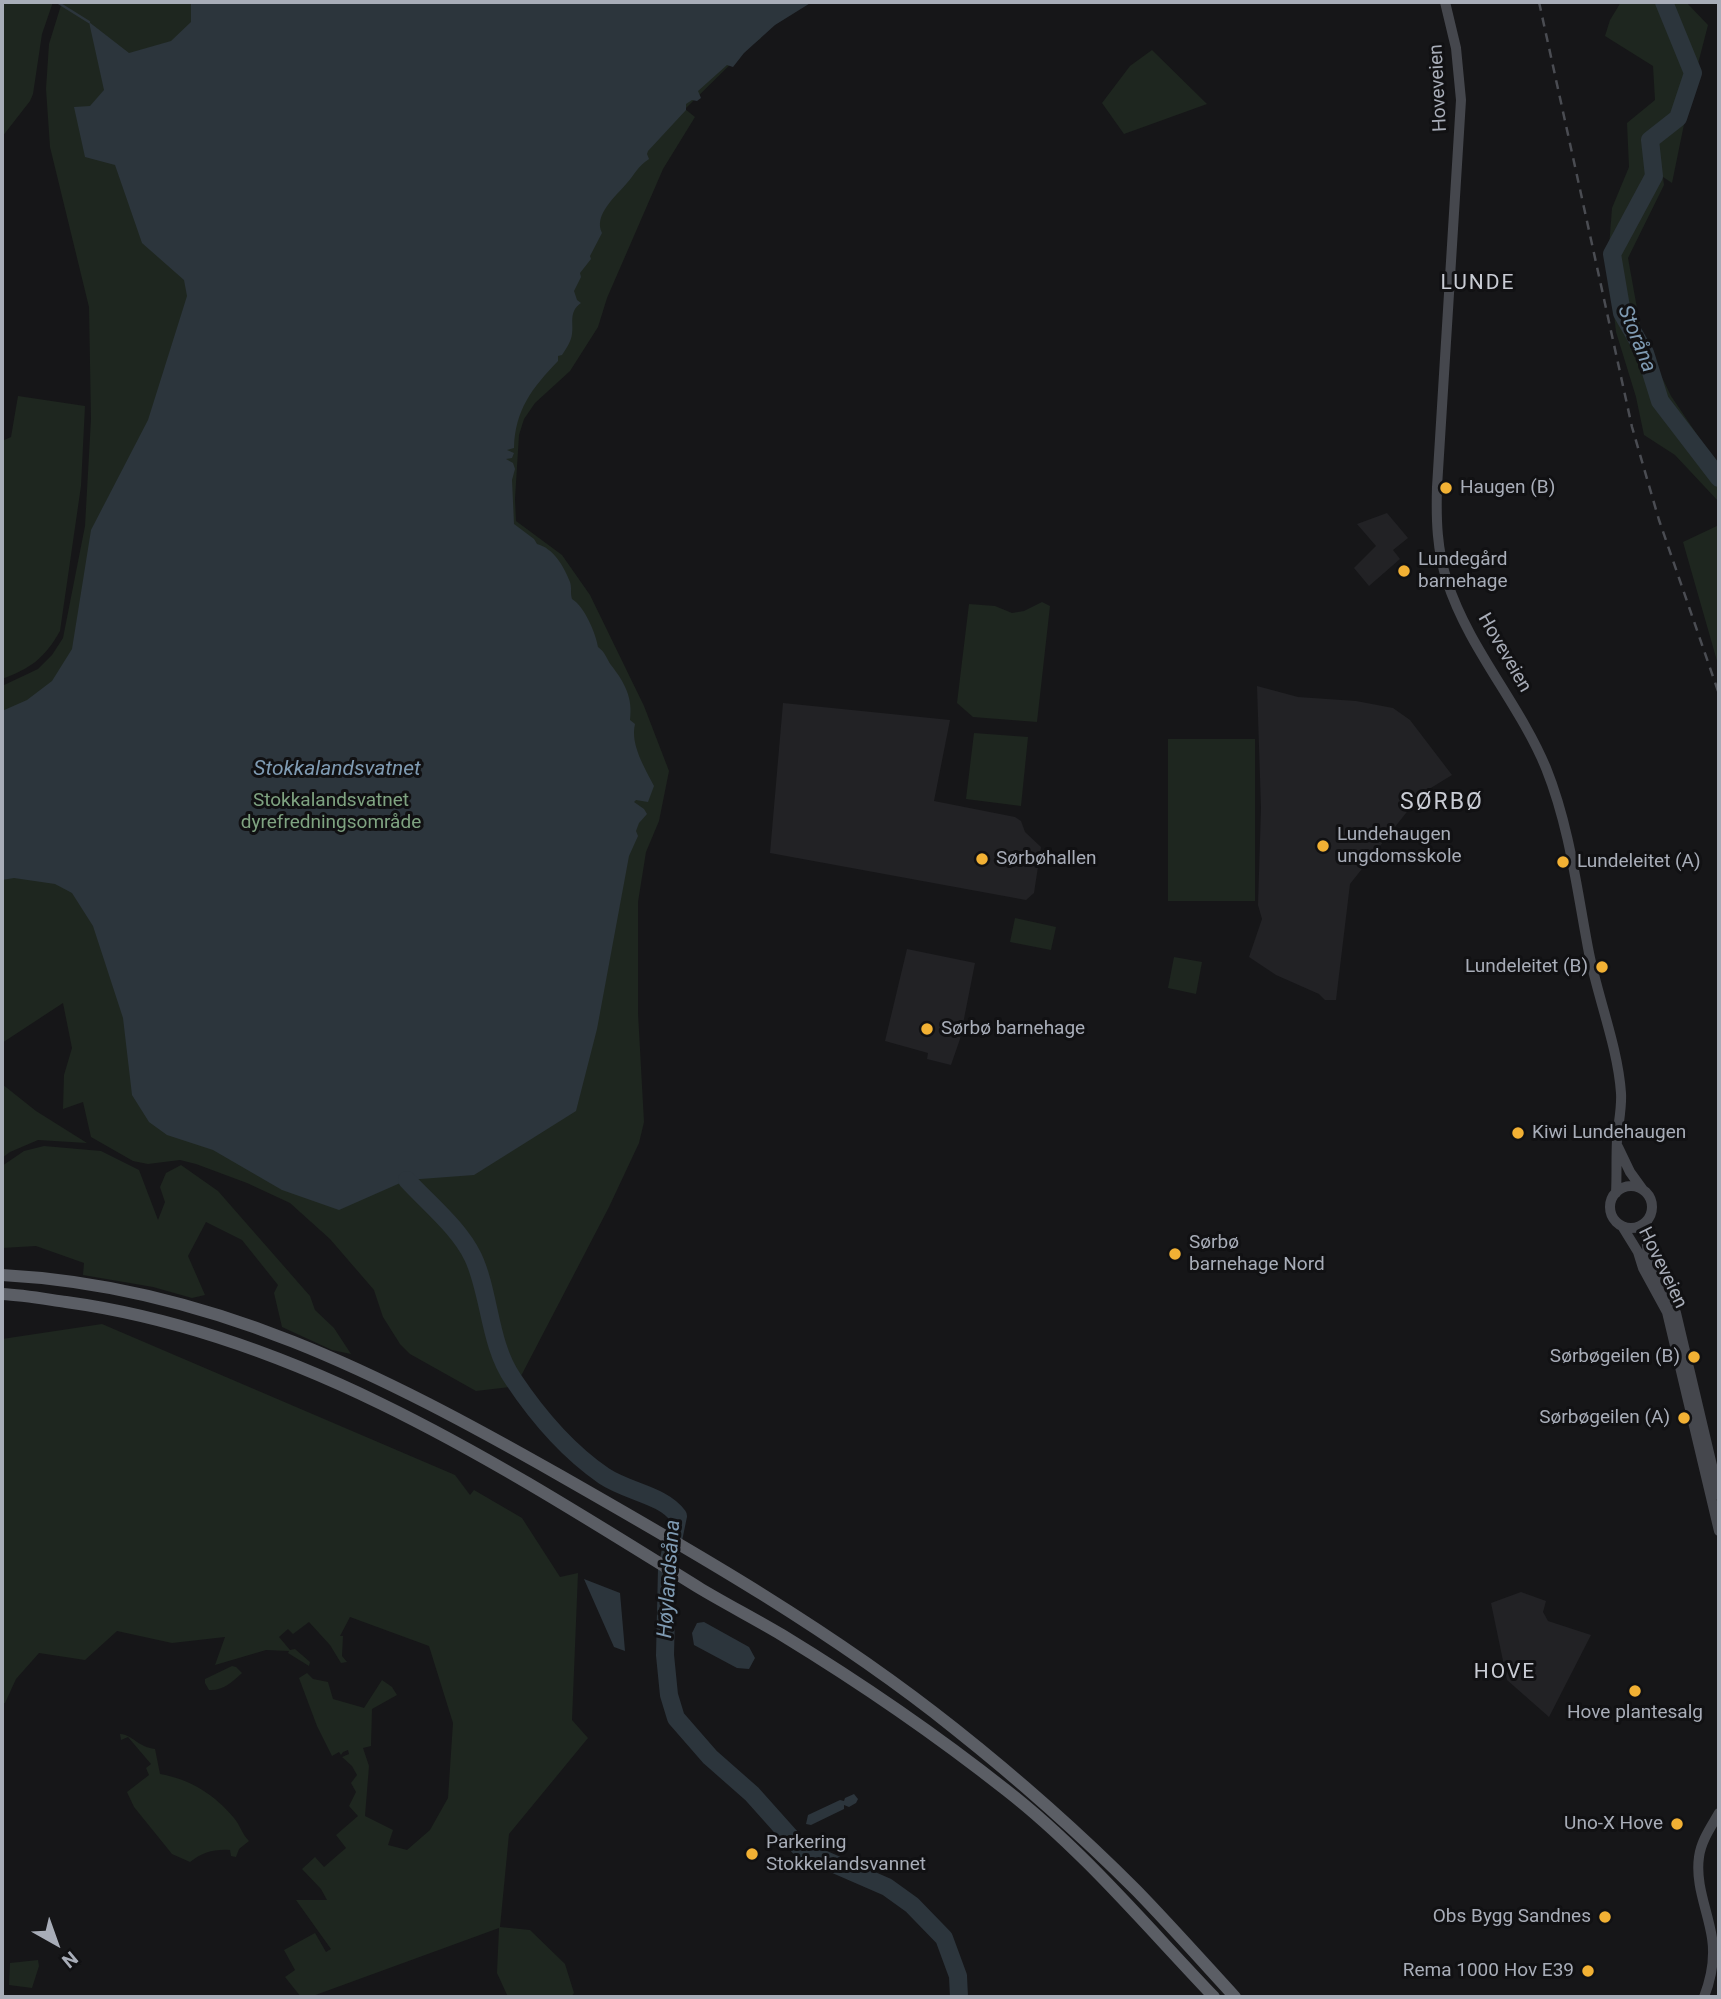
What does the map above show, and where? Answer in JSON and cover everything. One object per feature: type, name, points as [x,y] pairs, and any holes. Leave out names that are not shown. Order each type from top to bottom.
[{"type":"highway","points":[[2,1275],[126,1290],[192,1306],[283,1336],[408,1392],[612,1506],[733,1578],[844,1649],[954,1728],[1087,1843],[1136,1890],[1235,1997]]},
{"type":"highway","points":[[2,1294],[129,1312],[171,1322],[276,1357],[405,1415],[606,1530],[832,1667],[960,1755],[1038,1817],[1214,1997]]},
{"type":"main road","name":"Hoveveien","points":[[1446,2],[1457,48],[1461,100],[1437,487],[1438,541],[1448,582],[1459,610],[1532,737],[1562,813],[1590,956],[1619,1079],[1621,1110],[1616,1193]]},
{"type":"main road","points":[[1617,1144],[1630,1172],[1651,1201],[1651,1208],[1647,1220],[1635,1227],[1622,1226],[1616,1222],[1610,1211],[1612,1198],[1616,1193],[1632,1186],[1643,1190]]},
{"type":"main road","name":"Hoveveien","points":[[1647,1220],[1646,1247],[1649,1261],[1676,1313],[1719,1494]]},
{"type":"main road","name":"Hoveveien","points":[[1622,1226],[1667,1312],[1719,1531]]},
{"type":"main road","points":[[1704,1997],[1713,1960],[1713,1940],[1698,1877],[1698,1860],[1702,1844],[1719,1813]]},
{"type":"main road","points":[[1702,1844],[1719,1830]]},
{"type":"shaded area","points":[[1387,513],[1408,538],[1393,550],[1400,559],[1369,586],[1354,568],[1376,546],[1357,524]]},
{"type":"shaded area","name":"Lundehaugen ungdomsskole","points":[[1257,686],[1298,697],[1356,701],[1393,708],[1410,720],[1452,775],[1421,794],[1350,884],[1336,1000],[1325,1000],[1319,994],[1276,975],[1249,957],[1262,919],[1258,905],[1261,808]]},
{"type":"shaded area","points":[[783,703],[950,720],[934,801],[1015,817],[1021,821],[1025,832],[1041,847],[1034,893],[1026,900],[770,853]]},
{"type":"shaded area","points":[[907,949],[975,963],[960,1039],[951,1065],[927,1059],[928,1053],[885,1041]]},
{"type":"shaded area","points":[[1521,1592],[1546,1601],[1543,1612],[1548,1621],[1591,1635],[1549,1717],[1507,1680],[1491,1603]]},
{"type":"green space","points":[[2,2],[53,2],[42,34],[33,94],[2,137]]},
{"type":"green space","name":"Stokkalandsvatnet","points":[[62,2],[805,2],[773,21],[760,39],[747,48],[685,109],[695,117],[663,169],[607,298],[598,327],[570,371],[535,403],[524,419],[519,435],[516,521],[562,555],[590,595],[644,706],[669,771],[659,821],[646,852],[638,902],[638,1013],[644,1122],[639,1143],[609,1207],[521,1376],[510,1387],[476,1391],[410,1354],[400,1344],[383,1317],[374,1290],[330,1239],[290,1203],[196,1164],[180,1160],[148,1164],[133,1161],[91,1137],[83,1102],[63,1109],[64,1075],[72,1048],[63,1003],[2,1043],[2,686],[38,669],[52,655],[63,638],[85,526],[91,419],[89,307],[50,147],[46,89],[49,44]]},
{"type":"green space","points":[[1621,2],[1686,2],[1708,25],[1672,183],[1663,177],[1664,185],[1628,258],[1642,336],[1671,396],[1719,467],[1719,502],[1675,455],[1644,435],[1636,397],[1616,332],[1608,260],[1612,208],[1629,167],[1627,123],[1655,100],[1653,66],[1605,36],[1610,20]]},
{"type":"green space","points":[[1152,50],[1207,104],[1124,134],[1102,103],[1130,66]]},
{"type":"green space","points":[[18,396],[85,406],[81,486],[60,631],[36,661],[2,679],[2,441],[11,437]]},
{"type":"green space","points":[[1719,525],[1719,668],[1683,542]]},
{"type":"green space","points":[[1042,602],[1050,606],[1037,722],[973,717],[957,703],[969,604],[995,606],[1012,613],[1024,611]]},
{"type":"green space","points":[[974,733],[1028,737],[1021,806],[966,799]]},
{"type":"green space","points":[[1168,739],[1255,739],[1255,901],[1168,901]]},
{"type":"green space","points":[[1015,918],[1056,927],[1051,950],[1010,942]]},
{"type":"green space","points":[[1174,957],[1202,962],[1196,994],[1168,988]]},
{"type":"green space","points":[[2,1084],[36,1111],[87,1143],[38,1140],[2,1158]]},
{"type":"green space","points":[[44,1146],[101,1151],[139,1170],[158,1220],[165,1202],[160,1187],[166,1173],[181,1165],[218,1191],[310,1296],[315,1310],[334,1328],[351,1354],[332,1350],[282,1327],[274,1293],[278,1285],[242,1240],[206,1222],[188,1256],[205,1295],[192,1298],[153,1287],[83,1275],[84,1263],[36,1246],[2,1248],[2,1166],[24,1151]]},
{"type":"green space","points":[[102,1324],[455,1475],[470,1495],[474,1490],[522,1518],[560,1577],[578,1573],[572,1720],[588,1738],[509,1834],[500,1927],[530,1930],[565,1964],[574,1993],[571,1997],[508,1997],[497,1973],[499,1928],[310,1997],[301,1997],[285,1977],[295,1970],[284,1950],[315,1933],[326,1952],[331,1949],[296,1900],[327,1900],[321,1889],[302,1869],[315,1857],[324,1867],[346,1848],[336,1835],[358,1816],[349,1806],[356,1792],[351,1783],[357,1775],[342,1757],[349,1754],[348,1750],[341,1755],[339,1752],[332,1756],[317,1726],[299,1678],[307,1673],[313,1679],[328,1682],[333,1699],[364,1708],[382,1680],[392,1687],[397,1695],[372,1709],[371,1746],[363,1748],[369,1766],[365,1816],[393,1830],[388,1845],[407,1850],[430,1830],[448,1798],[453,1723],[429,1646],[350,1617],[340,1636],[343,1636],[342,1656],[347,1662],[341,1663],[330,1645],[309,1622],[293,1634],[288,1629],[279,1637],[290,1650],[295,1649],[310,1662],[309,1666],[288,1653],[289,1651],[266,1650],[215,1665],[225,1637],[172,1643],[117,1631],[85,1660],[39,1653],[16,1679],[5,1703],[2,1704],[2,1339]]},
{"type":"green space","points":[[232,1666],[242,1673],[231,1683],[209,1690],[205,1679]]},
{"type":"green space","points":[[120,1734],[129,1736],[144,1746],[155,1749],[160,1774],[192,1784],[227,1810],[249,1841],[239,1849],[236,1857],[231,1856],[230,1850],[219,1850],[190,1862],[172,1854],[134,1807],[127,1792],[149,1775],[146,1768],[151,1764],[128,1737],[121,1740]]},
{"type":"green space","points":[[38,1960],[39,1966],[32,1988],[9,1985],[10,1963]]},
{"type":"water","name":"Stokkalandsvatnet","points":[[191,2],[812,2],[775,25],[744,53],[733,67],[727,65],[698,91],[701,98],[686,104],[686,110],[648,151],[649,159],[639,167],[607,206],[601,219],[602,233],[591,259],[580,273],[581,277],[574,291],[581,303],[574,310],[569,343],[527,400],[518,422],[514,448],[507,450],[514,453],[512,458],[506,459],[513,463],[515,469],[512,480],[514,524],[553,554],[565,570],[571,584],[572,599],[585,614],[598,647],[627,691],[630,720],[635,724],[636,748],[654,786],[648,802],[634,802],[647,814],[639,823],[636,831],[638,836],[629,856],[597,1029],[576,1111],[474,1175],[407,1180],[339,1210],[282,1190],[213,1150],[167,1135],[149,1122],[132,1095],[123,1018],[93,926],[72,893],[55,884],[14,878],[2,880],[2,711],[27,700],[52,681],[72,649],[91,530],[148,420],[187,296],[184,280],[142,243],[115,165],[85,157],[74,107],[90,106],[104,90],[89,22],[129,53],[171,41],[191,22]]},
{"type":"water","points":[[584,1579],[620,1593],[625,1651],[614,1647]]},
{"type":"water","points":[[704,1622],[749,1647],[755,1658],[749,1669],[737,1668],[694,1645],[692,1633],[697,1623]]},
{"type":"water","points":[[854,1794],[858,1799],[856,1803],[849,1807],[844,1805],[844,1809],[811,1825],[806,1824],[808,1815],[840,1800],[844,1801]]},
{"type":"waterway","points":[[57,2],[89,22]]},
{"type":"waterway","name":"Storåna","points":[[1664,2],[1693,73],[1678,118],[1650,140],[1654,176],[1612,254],[1622,313],[1645,353],[1660,401],[1719,478]]},
{"type":"waterway","name":"Høylandsåna","points":[[407,1180],[452,1226],[467,1246],[479,1271],[499,1351],[513,1379],[532,1406],[566,1444],[604,1476],[654,1498],[678,1516],[667,1569],[665,1655],[669,1695],[676,1718],[710,1757],[752,1794],[802,1850],[887,1887],[912,1905],[944,1938],[958,1976],[959,1997]]},
{"type":"railway","points":[[1539,2],[1632,427],[1659,520],[1719,694]]},
{"type":"place","name":"Haugen (B)","points":[[1446,488]]},
{"type":"place","name":"Lundegård barnehage","points":[[1404,571]]},
{"type":"place","name":"Lundehaugen ungdomsskole","points":[[1323,846]]},
{"type":"place","name":"Sørbøhallen","points":[[982,859]]},
{"type":"place","name":"Lundeleitet (A)","points":[[1563,862]]},
{"type":"place","name":"Lundeleitet (B)","points":[[1602,967]]},
{"type":"place","name":"Sørbø barnehage","points":[[927,1029]]},
{"type":"place","name":"Kiwi Lundehaugen","points":[[1518,1133]]},
{"type":"place","name":"Sørbø barnehage Nord","points":[[1175,1254]]},
{"type":"place","name":"Sørbøgeilen (B)","points":[[1694,1357]]},
{"type":"place","name":"Sørbøgeilen (A)","points":[[1684,1418]]},
{"type":"place","name":"Hove plantesalg","points":[[1635,1691]]},
{"type":"place","name":"Uno-X Hove","points":[[1677,1824]]},
{"type":"place","name":"Parkering Stokkelandsvannet","points":[[752,1854]]},
{"type":"place","name":"Obs Bygg Sandnes","points":[[1605,1917]]},
{"type":"place","name":"Rema 1000 Hov E39","points":[[1588,1971]]},
{"type":"district","name":"LUNDE","points":[[1478,284]]},
{"type":"district","name":"SØRBØ","points":[[1442,803]]},
{"type":"district","name":"HOVE","points":[[1505,1673]]},
{"type":"park label","name":"Stokkalandsvatnet dyrefredningsområde","points":[[331,812]]}]
